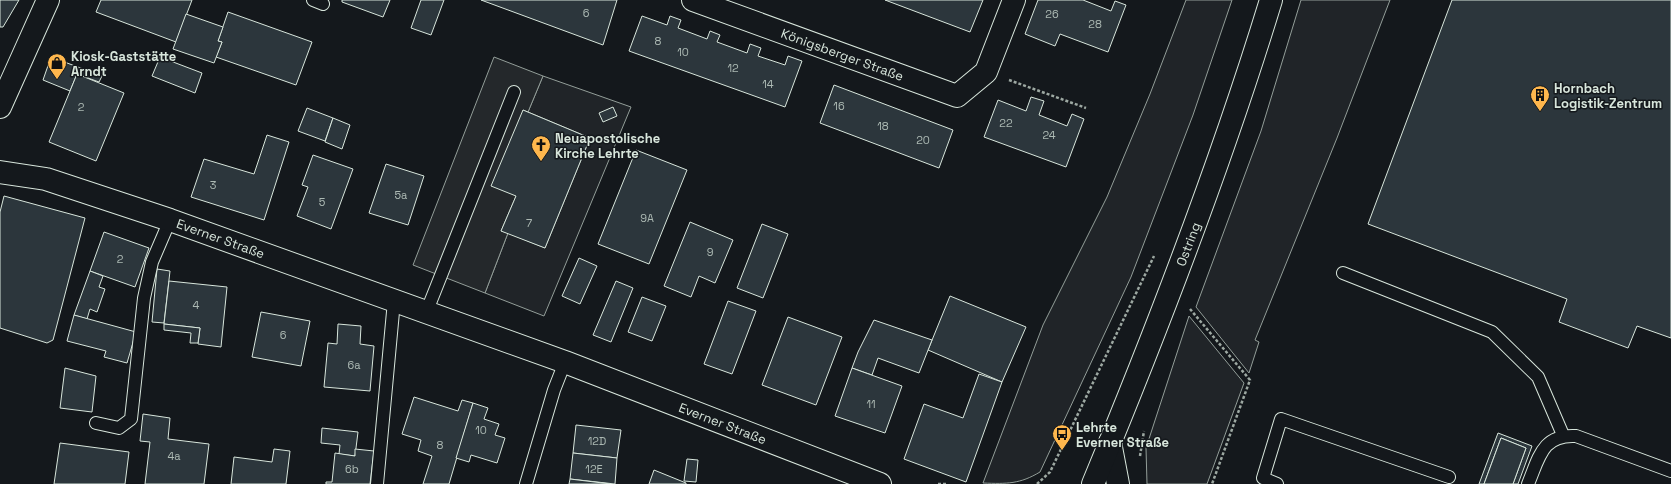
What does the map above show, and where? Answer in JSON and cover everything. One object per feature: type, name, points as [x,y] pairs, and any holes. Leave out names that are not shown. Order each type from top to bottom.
[{"type":"street","points":[[0,107],[48,0]]},
{"type":"street","name":"Königsberger Straße","points":[[693,0],[957,96],[986,72],[1014,0]]},
{"type":"street","name":"Ostring","points":[[1093,484],[1208,190],[1250,69],[1271,0]]},
{"type":"street","name":"Everner Straße","points":[[0,172],[46,179],[170,220],[565,362],[880,484]]},
{"type":"street","points":[[1110,442],[1118,484]]},
{"type":"lane","points":[[426,313],[514,92]]},
{"type":"lane","points":[[96,422],[119,428],[131,419],[144,298],[152,262],[170,220]]},
{"type":"lane","points":[[1343,274],[1492,332],[1538,377],[1564,435]]},
{"type":"lane","points":[[376,484],[394,301]]},
{"type":"lane","points":[[526,484],[554,390],[565,362]]},
{"type":"lane","points":[[1277,484],[1262,478],[1281,419],[1449,477]]},
{"type":"lane","points":[[1528,484],[1543,449],[1549,442],[1564,435],[1576,436],[1671,471]]},
{"type":"path","points":[[986,72],[1086,108]]},
{"type":"path","points":[[1037,484],[1050,472],[1155,255]]},
{"type":"path","points":[[1187,306],[1250,380],[1212,484]]},
{"type":"path","points":[[938,484],[946,484]]},
{"type":"shaded area","points":[[1186,0],[1232,0],[1193,115],[1131,277],[1040,472],[1020,481],[983,483],[1043,325],[1107,197],[1150,94]]},
{"type":"shaded area","points":[[1301,0],[1390,0],[1337,138],[1255,340],[1259,342],[1249,373],[1196,307],[1261,131]]},
{"type":"shaded area","points":[[494,57],[543,76],[528,112],[523,110],[516,196],[501,231],[508,233],[485,293],[413,265]]},
{"type":"shaded area","points":[[543,76],[631,107],[544,316],[485,293],[508,233],[545,248],[590,138],[528,112]]},
{"type":"shaded area","points":[[1189,316],[1244,383],[1207,484],[1147,484],[1146,448]]},
{"type":"building","points":[[0,0],[19,0],[3,27],[0,27]]},
{"type":"building","points":[[101,0],[192,0],[176,42],[96,12]]},
{"type":"building","points":[[342,0],[390,0],[383,17],[342,2]]},
{"type":"building","points":[[421,0],[444,0],[431,35],[411,28]]},
{"type":"building","points":[[481,0],[617,0],[603,45]]},
{"type":"building","points":[[885,0],[983,0],[970,32]]},
{"type":"building","points":[[1038,0],[1083,0],[1111,11],[1115,1],[1126,5],[1108,52],[1060,34],[1055,46],[1025,34]]},
{"type":"building","name":"Hornbach Logistik-Zentrum","points":[[1452,0],[1671,0],[1671,338],[1637,326],[1628,348],[1559,322],[1567,299],[1368,224]]},
{"type":"building","points":[[228,12],[312,42],[296,85],[216,57],[222,42],[218,41]]},
{"type":"building","points":[[186,14],[223,27],[218,41],[222,42],[214,63],[173,49]]},
{"type":"building","points":[[642,16],[667,25],[670,16],[681,20],[678,28],[707,39],[710,31],[720,35],[717,42],[747,53],[750,44],[761,48],[758,56],[785,65],[788,56],[802,61],[785,107],[629,51]]},
{"type":"building","points":[[51,57],[102,76],[99,82],[77,74],[70,91],[43,80]]},
{"type":"building","points":[[160,57],[202,73],[195,93],[152,76]]},
{"type":"building","points":[[77,74],[124,93],[96,161],[49,142]]},
{"type":"building","points":[[834,85],[953,130],[939,168],[820,123]]},
{"type":"building","points":[[1031,97],[1044,101],[1039,115],[1067,126],[1072,114],[1084,119],[1066,167],[984,137],[998,100],[1026,111]]},
{"type":"building","points":[[613,107],[617,116],[603,122],[599,113]]},
{"type":"building","points":[[307,108],[333,118],[325,141],[298,131]]},
{"type":"building","name":"Neuapostolische Kirche Lehrte","points":[[523,110],[590,138],[545,248],[501,231],[516,196],[491,186]]},
{"type":"building","points":[[333,118],[350,125],[342,149],[325,142]]},
{"type":"building","points":[[267,135],[289,142],[264,220],[191,197],[204,159],[254,174]]},
{"type":"building","points":[[636,150],[687,170],[649,264],[598,244]]},
{"type":"building","points":[[313,155],[353,169],[331,229],[297,216],[308,187],[302,185]]},
{"type":"building","points":[[386,164],[424,176],[408,225],[369,213]]},
{"type":"building","points":[[4,196],[85,218],[53,340],[47,343],[0,328],[0,212]]},
{"type":"building","points":[[690,222],[733,240],[715,283],[699,276],[691,297],[664,286]]},
{"type":"building","points":[[762,224],[788,234],[763,298],[737,288]]},
{"type":"building","points":[[104,232],[149,248],[135,287],[90,271]]},
{"type":"building","points":[[579,258],[597,266],[580,304],[562,296]]},
{"type":"building","points":[[157,269],[170,271],[164,323],[152,322]]},
{"type":"building","points":[[90,271],[103,276],[99,287],[105,289],[97,312],[90,309],[87,319],[74,315]]},
{"type":"building","points":[[169,281],[227,287],[221,347],[198,344],[200,328],[164,324]]},
{"type":"building","points":[[616,281],[633,288],[611,342],[593,335]]},
{"type":"building","points":[[950,296],[1026,327],[1002,382],[928,350]]},
{"type":"building","points":[[642,297],[666,306],[652,341],[628,332]]},
{"type":"building","points":[[728,301],[756,311],[732,374],[704,364]]},
{"type":"building","points":[[261,312],[310,321],[301,366],[252,357]]},
{"type":"building","points":[[74,315],[136,332],[127,363],[104,357],[106,351],[67,341]]},
{"type":"building","points":[[788,317],[842,337],[816,405],[762,385]]},
{"type":"building","points":[[874,320],[932,340],[919,373],[878,358],[872,375],[852,368],[858,352]]},
{"type":"building","points":[[164,324],[200,328],[198,343],[190,343],[191,333],[164,330]]},
{"type":"building","points":[[338,324],[361,326],[360,344],[374,346],[370,391],[324,387],[328,343],[337,344]]},
{"type":"building","points":[[65,368],[96,376],[92,412],[60,408]]},
{"type":"building","points":[[852,368],[902,386],[885,433],[835,416]]},
{"type":"building","points":[[979,374],[1002,382],[966,482],[904,459],[924,404],[963,418]]},
{"type":"building","points":[[414,397],[458,411],[462,400],[473,403],[449,484],[423,484],[432,456],[418,451],[421,440],[402,434]]},
{"type":"building","points":[[473,403],[488,408],[484,419],[499,424],[495,435],[505,438],[497,463],[471,455],[469,462],[456,458]]},
{"type":"building","points":[[143,414],[170,418],[168,439],[209,444],[204,484],[145,484],[150,442],[140,441]]},
{"type":"building","points":[[576,425],[621,430],[617,458],[573,453]]},
{"type":"building","points":[[322,428],[358,432],[355,456],[339,454],[340,445],[321,443]]},
{"type":"building","points":[[1498,433],[1532,446],[1518,484],[1513,484],[1526,448],[1501,438],[1484,484],[1479,484]]},
{"type":"building","points":[[1501,438],[1526,448],[1513,484],[1484,484]]},
{"type":"building","points":[[60,443],[129,452],[125,484],[54,484]]},
{"type":"building","points":[[274,449],[290,451],[286,484],[231,484],[234,457],[272,462]]},
{"type":"building","points":[[355,449],[374,451],[370,484],[326,484],[326,482],[332,482],[335,453],[355,456]]},
{"type":"building","points":[[573,453],[617,458],[615,484],[570,479]]},
{"type":"building","points":[[687,459],[698,460],[696,482],[684,481]]},
{"type":"building","points":[[654,470],[686,483],[686,484],[649,484]]},
{"type":"building","points":[[570,479],[611,484],[569,484]]},
{"type":"place","name":"Kiosk-Gaststätte Arndt","points":[[57,80]]},
{"type":"place","name":"Hornbach Logistik-Zentrum","points":[[1540,112]]},
{"type":"place","name":"Neuapostolische Kirche Lehrte","points":[[541,162]]},
{"type":"place","name":"Lehrte Everner Straße","points":[[1062,451]]}]
